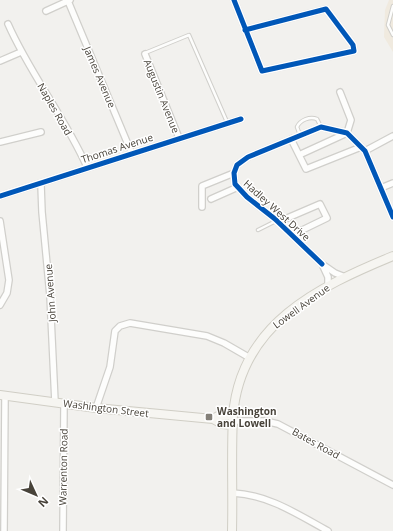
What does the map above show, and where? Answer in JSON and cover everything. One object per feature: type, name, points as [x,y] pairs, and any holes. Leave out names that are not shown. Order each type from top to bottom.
[{"type":"main road","name":"Lowell Avenue","points":[[232,531],[233,420],[239,385],[250,358],[264,334],[274,324],[328,286],[393,256]]},
{"type":"main road","name":"Washington Street","points":[[3,396],[96,408],[213,419],[222,424],[233,420]]},
{"type":"street","points":[[46,11],[69,0]]},
{"type":"street","name":"James Avenue","points":[[69,0],[132,154]]},
{"type":"street","points":[[234,0],[262,71],[354,51],[353,45],[326,9],[246,30]]},
{"type":"street","name":"Naples Road","points":[[8,24],[20,52],[76,144],[87,167]]},
{"type":"street","points":[[0,61],[20,52]]},
{"type":"street","name":"Augustin Avenue","points":[[145,54],[179,138]]},
{"type":"street","points":[[299,155],[347,133],[351,120],[340,92]]},
{"type":"street","name":"Thomas Avenue","points":[[0,196],[42,184],[87,167],[241,119]]},
{"type":"street","points":[[321,127],[347,133],[363,149],[382,188],[393,218]]},
{"type":"street","name":"Hadley West Drive","points":[[321,127],[248,157],[236,165],[234,173],[235,184],[247,197],[277,221],[322,264],[335,273],[345,277]]},
{"type":"street","points":[[0,142],[41,132]]},
{"type":"street","points":[[291,139],[306,169],[363,149],[393,136]]},
{"type":"street","points":[[202,207],[202,186],[234,173]]},
{"type":"street","points":[[382,188],[393,183]]},
{"type":"street","name":"John Avenue","points":[[42,184],[42,212],[50,296],[55,402]]},
{"type":"street","points":[[211,199],[238,187]]},
{"type":"street","points":[[277,221],[320,204],[327,218],[292,235]]},
{"type":"street","points":[[0,224],[9,280],[7,293],[0,305]]},
{"type":"street","name":"Hadley West Drive","points":[[322,264],[328,277],[328,286]]},
{"type":"street","points":[[96,408],[110,367],[115,331],[120,326],[130,323],[207,336],[224,342],[250,358]]},
{"type":"street","points":[[3,396],[4,531]]},
{"type":"street","name":"Warrenton Road","points":[[63,531],[64,404]]},
{"type":"street","name":"Bates Road","points":[[233,420],[265,421],[278,424],[393,485]]},
{"type":"street","points":[[233,493],[248,494],[270,500],[328,531]]},
{"type":"lane","points":[[393,6],[388,25],[393,35]]},
{"type":"lane","points":[[145,54],[189,35],[227,123]]},
{"type":"lane","points":[[300,135],[297,127],[298,124],[309,118],[318,119],[321,127]]},
{"type":"lane","points":[[258,230],[277,221]]},
{"type":"shaded area","points":[[389,0],[393,0],[393,52],[384,37],[385,10]]},
{"type":"cycle path","points":[[234,0],[262,71],[354,51],[353,45],[326,9],[245,30]]},
{"type":"cycle path","points":[[0,196],[241,119]]},
{"type":"cycle path","points":[[322,264],[275,219],[247,197],[235,184],[234,173],[237,165],[248,157],[321,127],[347,133],[365,151],[393,217]]},
{"type":"place","name":"Washington and Lowell","points":[[209,417]]}]
